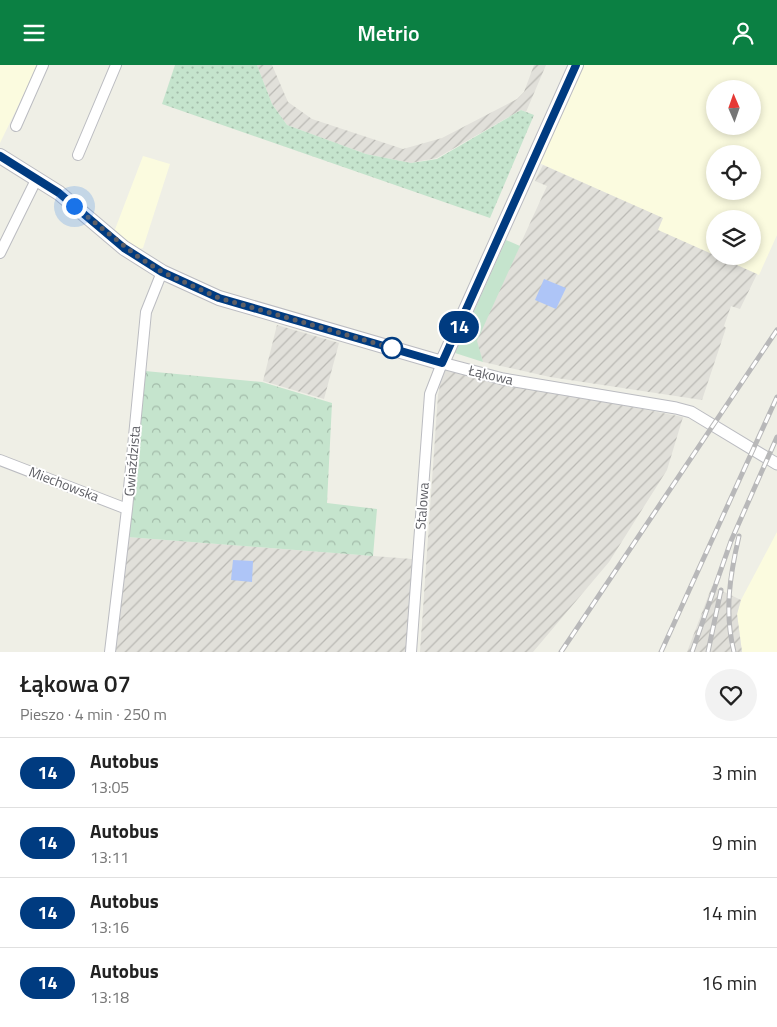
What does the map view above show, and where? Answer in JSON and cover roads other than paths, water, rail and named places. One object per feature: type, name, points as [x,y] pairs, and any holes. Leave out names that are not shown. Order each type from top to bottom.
[{"type":"main road","points":[[442,363],[576,65]]},
{"type":"main road","name":"Łąkowa","points":[[0,157],[37,178],[124,248],[162,272],[219,298],[442,363]]},
{"type":"street","points":[[16,127],[43,65]]},
{"type":"street","points":[[78,155],[116,65]]},
{"type":"street","points":[[0,253],[37,178]]},
{"type":"street","name":"Gwiaździsta","points":[[110,652],[127,509],[146,312],[162,272]]},
{"type":"street","name":"Łąkowa","points":[[442,363],[503,379],[691,412],[777,464]]},
{"type":"street","name":"Stalowa","points":[[410,652],[430,394],[442,363]]},
{"type":"street","name":"Miechowska","points":[[0,460],[127,509]]},
{"type":"water","points":[[544,279],[566,288],[556,309],[535,300]]},
{"type":"water","points":[[233,560],[253,561],[252,582],[231,580]]},
{"type":"railway","points":[[561,652],[777,330]]},
{"type":"railway","points":[[661,652],[777,397]]},
{"type":"railway","points":[[692,652],[731,541],[777,437]]},
{"type":"railway","points":[[734,652],[729,622],[729,594],[739,536]]},
{"type":"railway","points":[[708,652],[721,590]]}]
